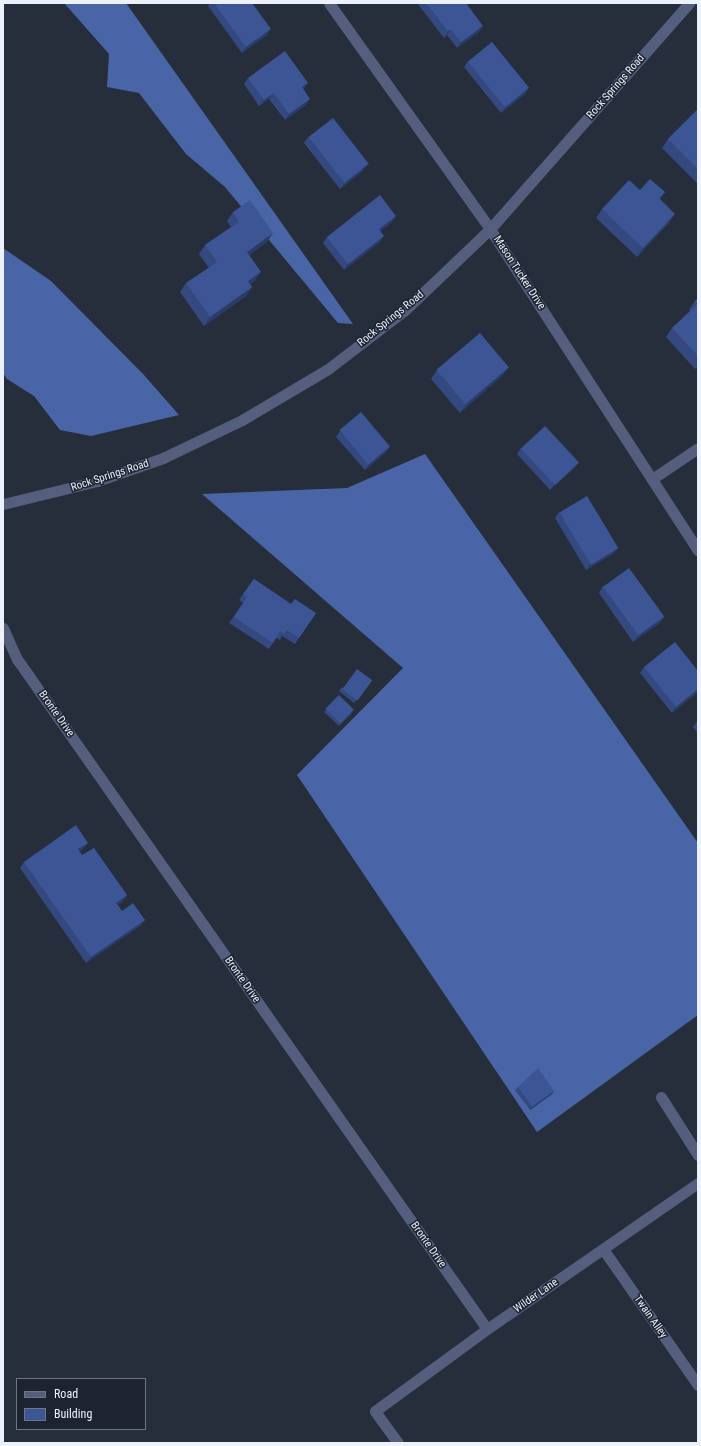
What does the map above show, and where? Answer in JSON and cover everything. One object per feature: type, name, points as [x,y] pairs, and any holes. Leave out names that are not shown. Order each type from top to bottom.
[{"type":"street","name":"Mason Tucker Drive","points":[[329,3],[490,230],[698,551]]},
{"type":"street","name":"Rock Springs Road","points":[[3,504],[97,481],[155,461],[242,420],[328,369],[405,310],[490,230],[689,3]]},
{"type":"street","points":[[652,479],[698,448]]},
{"type":"street","name":"Bronte Drive","points":[[3,628],[17,659],[487,1329]]},
{"type":"street","points":[[661,1097],[698,1155]]},
{"type":"street","name":"Wilder Lane","points":[[398,1443],[375,1411],[487,1329],[698,1183]]},
{"type":"street","name":"Twain Alley","points":[[602,1249],[698,1385]]},
{"type":"shaded area","points":[[64,3],[126,3],[353,324],[338,323],[225,187],[186,154],[139,93],[107,87],[109,54]]},
{"type":"shaded area","points":[[3,248],[51,281],[144,375],[179,415],[91,436],[60,430],[34,396],[7,379],[3,373]]},
{"type":"shaded area","points":[[425,454],[698,843],[698,1015],[537,1132],[297,775],[403,668],[202,494],[347,488]]},
{"type":"building","points":[[214,3],[252,3],[271,29],[246,47]]},
{"type":"building","points":[[426,3],[466,3],[483,26],[461,42],[451,29],[448,31]]},
{"type":"building","points":[[492,42],[529,88],[505,107],[468,62]]},
{"type":"building","points":[[285,51],[308,83],[302,87],[310,99],[289,114],[274,93],[264,100],[248,78]]},
{"type":"building","points":[[698,109],[698,169],[668,139]]},
{"type":"building","points":[[333,118],[369,164],[344,183],[309,137]]},
{"type":"building","points":[[650,179],[665,192],[659,198],[675,214],[643,248],[602,209],[629,180],[640,190]]},
{"type":"building","points":[[380,195],[396,216],[379,229],[384,236],[348,264],[327,237]]},
{"type":"building","points":[[250,200],[273,233],[247,252],[261,272],[248,281],[252,287],[210,317],[186,283],[217,262],[205,245],[239,222],[233,212]]},
{"type":"building","points":[[698,304],[698,356],[672,328]]},
{"type":"building","points":[[480,333],[509,367],[465,404],[436,370]]},
{"type":"building","points":[[361,412],[390,446],[368,464],[340,430]]},
{"type":"building","points":[[545,426],[579,463],[555,485],[521,449]]},
{"type":"building","points":[[587,496],[618,548],[591,565],[560,512]]},
{"type":"building","points":[[629,568],[664,617],[638,635],[603,587]]},
{"type":"building","points":[[254,579],[291,604],[295,599],[316,613],[299,638],[287,630],[284,634],[280,631],[273,643],[234,617],[247,597],[243,594]]},
{"type":"building","points":[[675,642],[698,671],[698,689],[676,707],[644,667]]},
{"type":"building","points":[[357,669],[372,680],[358,700],[342,689]]},
{"type":"building","points":[[339,695],[354,710],[340,723],[326,708]]},
{"type":"building","points":[[76,825],[88,843],[78,849],[82,855],[94,848],[127,895],[116,903],[122,911],[133,903],[145,920],[91,957],[24,862]]},
{"type":"building","points":[[538,1068],[554,1091],[532,1107],[518,1087]]}]
